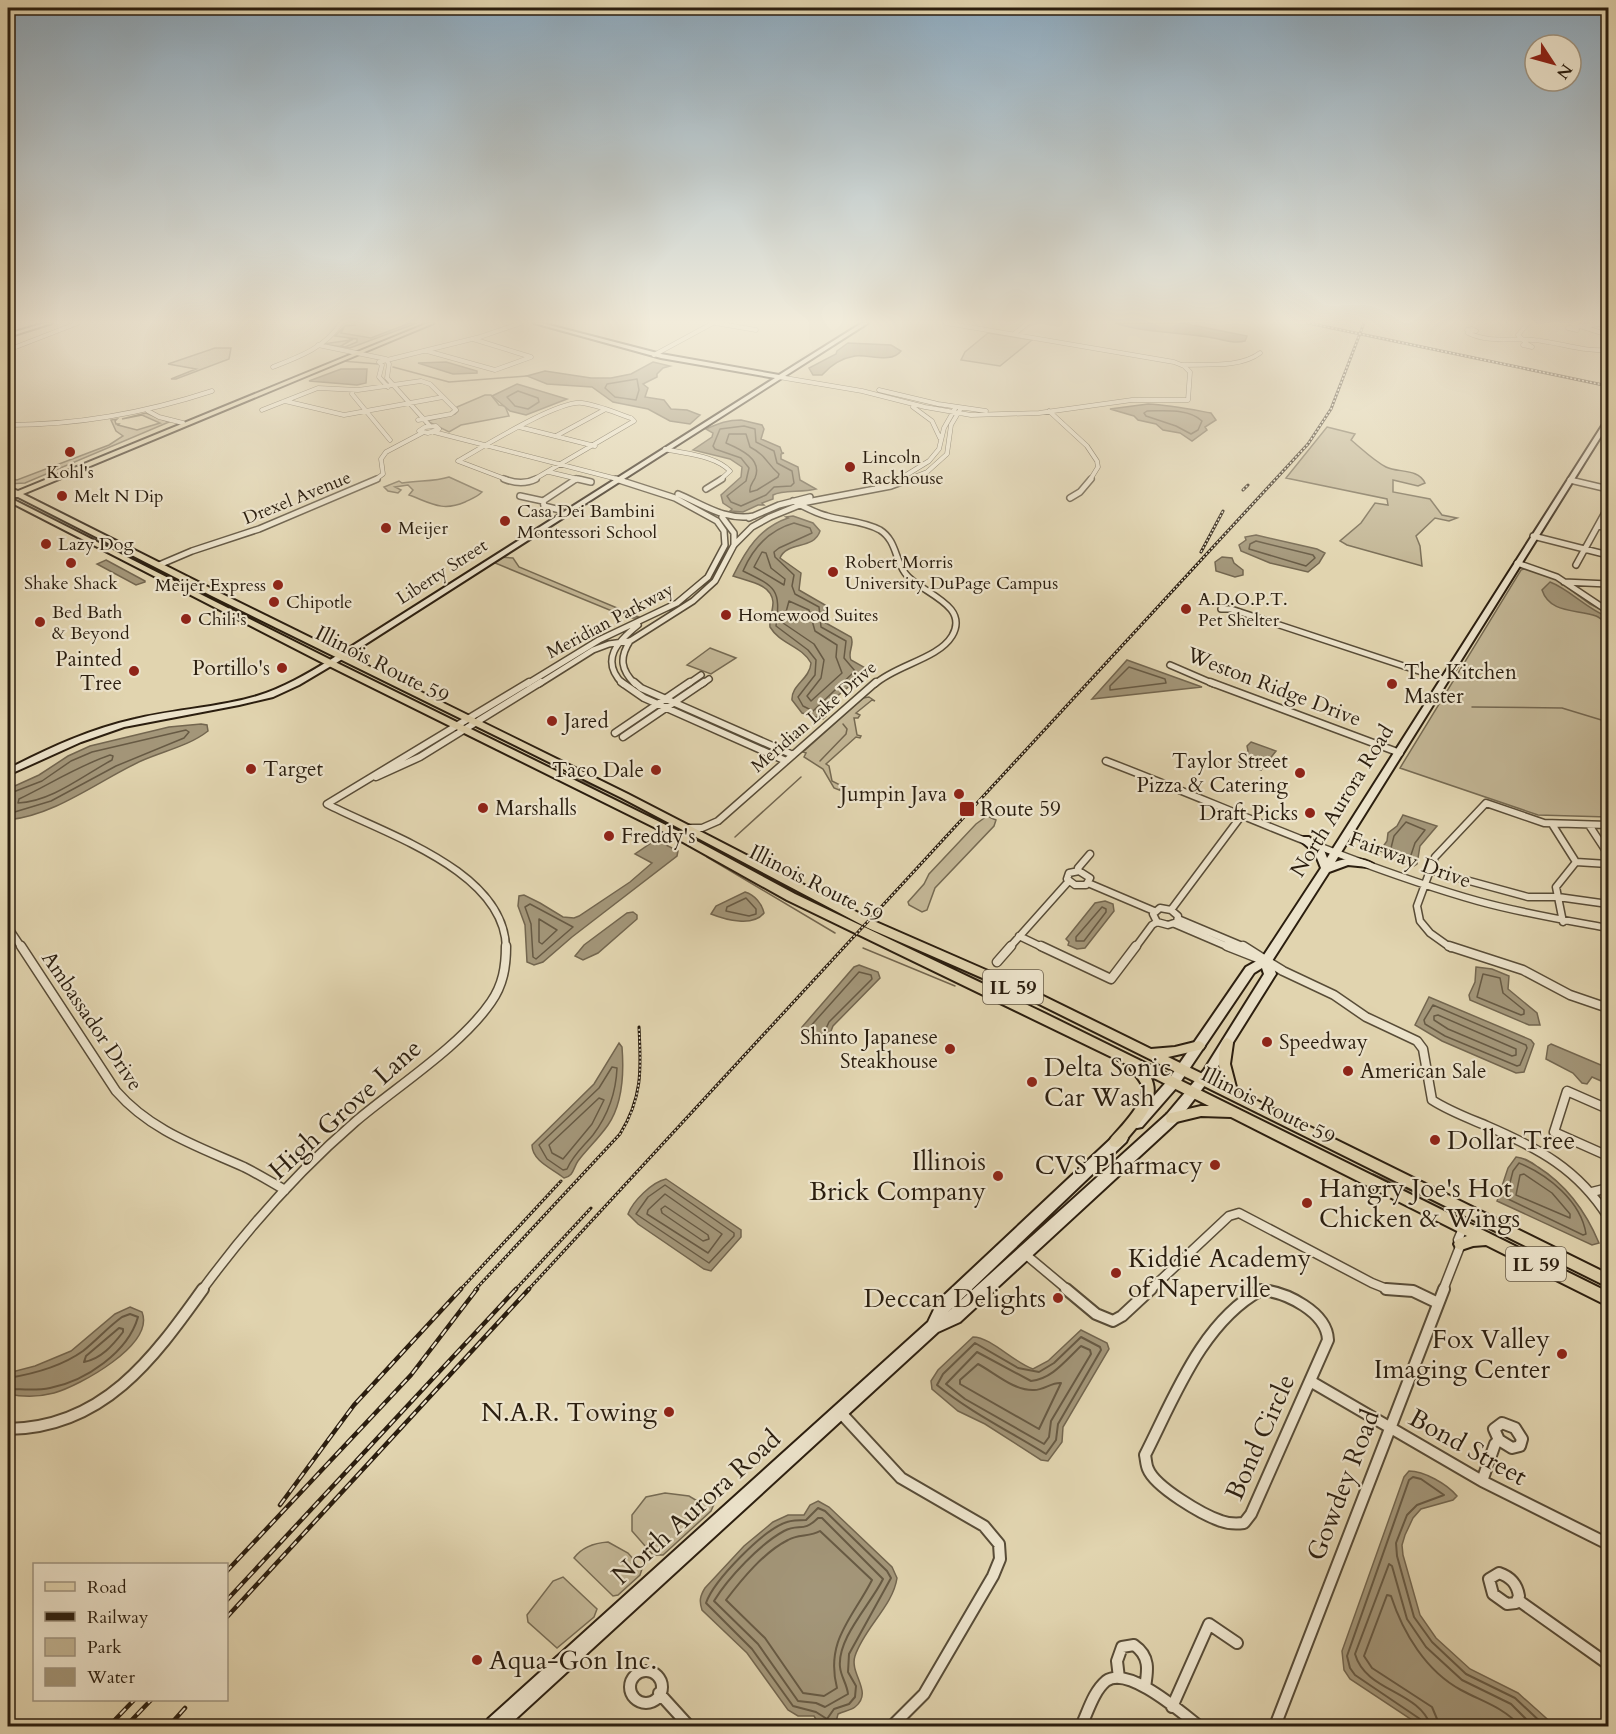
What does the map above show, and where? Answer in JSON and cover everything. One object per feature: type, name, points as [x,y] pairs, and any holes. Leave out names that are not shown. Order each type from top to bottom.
[{"type":"main road","points":[[10,493],[224,404]]},
{"type":"main road","points":[[10,493],[35,484]]},
{"type":"main road","points":[[30,500],[35,484]]},
{"type":"main road","name":"Illinois Route 59","points":[[10,493],[30,500],[127,548],[337,655],[791,897],[1132,1062],[1608,1299]]},
{"type":"main road","name":"Illinois Route 59","points":[[10,493],[18,504],[327,661],[686,827],[887,932],[1023,991],[1608,1281]]},
{"type":"main road","points":[[8,504],[18,504]]},
{"type":"main road","name":"IL 59","points":[[71,530],[101,536]]},
{"type":"main road","name":"IL 59","points":[[87,539],[95,539],[115,549],[127,548]]},
{"type":"main road","points":[[1227,1043],[1224,1064],[1231,1093]]},
{"type":"main road","points":[[1151,1053],[1174,1052],[1199,1046]]},
{"type":"main road","points":[[1116,1142],[1146,1102],[1149,1094],[1146,1082],[1132,1062]]},
{"type":"main road","points":[[1172,1118],[1202,1112],[1232,1112]]},
{"type":"main road","points":[[1463,1228],[1484,1218]]},
{"type":"main road","points":[[1461,1244],[1480,1239],[1493,1243]]},
{"type":"street","points":[[8,425],[76,422],[148,411],[172,404]]},
{"type":"street","points":[[262,410],[278,404]]},
{"type":"street","points":[[296,404],[339,415],[406,404],[421,420],[430,426],[438,427],[436,431]]},
{"type":"street","points":[[360,404],[390,440]]},
{"type":"street","points":[[421,420],[455,412],[450,404]]},
{"type":"street","points":[[565,404],[458,461],[518,483],[530,482],[595,446],[634,421],[631,418],[583,404]]},
{"type":"street","name":"Liberty Street","points":[[337,655],[732,404]]},
{"type":"street","name":"Liberty Street","points":[[337,655],[560,510],[665,449],[734,404]]},
{"type":"street","points":[[905,404],[929,418],[938,430],[940,439]]},
{"type":"street","points":[[914,404],[952,413],[958,410]]},
{"type":"street","points":[[934,404],[958,410],[1016,415],[1102,404]]},
{"type":"street","points":[[156,409],[182,421]]},
{"type":"street","points":[[556,436],[604,410]]},
{"type":"street","name":"Meridian Parkway","points":[[466,724],[599,640],[650,617],[687,596],[708,576],[725,545],[726,538],[722,528],[729,524],[793,501],[891,486],[927,472],[947,454],[951,425],[958,410]]},
{"type":"street","points":[[148,411],[159,417],[182,421]]},
{"type":"street","points":[[1048,411],[1089,448],[1097,459],[1098,467],[1095,474],[1079,494],[1070,498]]},
{"type":"street","name":"Meridian Parkway","points":[[466,724],[603,645],[630,641],[705,591],[719,573],[734,545],[753,527],[799,505],[879,484],[910,473],[932,458],[939,449],[940,439],[952,413]]},
{"type":"street","points":[[421,420],[423,430]]},
{"type":"street","name":"North Aurora Road","points":[[933,1327],[943,1306],[1154,1107],[1183,1070],[1250,970],[1266,961],[1400,753],[1443,679],[1533,536],[1570,480],[1605,434],[1608,421]]},
{"type":"street","points":[[423,430],[430,426]]},
{"type":"street","points":[[519,427],[595,446]]},
{"type":"street","points":[[423,430],[436,431],[564,463],[684,496],[722,517],[735,533],[734,545]]},
{"type":"street","name":"Drexel Avenue","points":[[159,565],[192,551],[259,529],[373,482],[383,474],[381,459],[386,452],[423,430]]},
{"type":"street","points":[[665,449],[718,462],[728,467],[729,471],[726,476],[706,489]]},
{"type":"street","points":[[549,472],[591,482]]},
{"type":"street","points":[[617,477],[684,501],[712,518],[722,528]]},
{"type":"street","points":[[520,496],[543,501],[578,479]]},
{"type":"street","points":[[1570,480],[1608,489]]},
{"type":"street","name":"Meridian Parkway","points":[[782,512],[795,508],[806,508],[809,504],[824,497]]},
{"type":"street","points":[[543,501],[544,506],[560,510]]},
{"type":"street","name":"Meridian Lake Drive","points":[[711,840],[713,829],[718,821],[881,678],[946,643],[957,625],[954,613],[949,606],[916,584],[903,571],[897,560],[894,543],[887,534],[867,525],[822,515],[793,501]]},
{"type":"street","points":[[1576,566],[1608,507]]},
{"type":"street","points":[[722,517],[754,516]]},
{"type":"street","points":[[1598,526],[1608,528]]},
{"type":"street","points":[[1533,536],[1608,555]]},
{"type":"street","points":[[1517,563],[1546,572],[1608,611]]},
{"type":"street","points":[[1564,582],[1608,584]]},
{"type":"street","points":[[1221,609],[1235,610],[1443,679]]},
{"type":"street","points":[[650,617],[617,643],[611,655],[611,669],[619,682],[632,693],[786,762]]},
{"type":"street","points":[[630,641],[621,659],[624,672],[641,688],[793,755]]},
{"type":"street","name":"Meridian Parkway","points":[[585,656],[600,650],[611,655]]},
{"type":"street","points":[[8,772],[62,745],[101,731],[234,703],[274,692],[337,655]]},
{"type":"street","name":"Weston Ridge Drive","points":[[1170,665],[1179,671],[1400,753]]},
{"type":"street","points":[[615,733],[701,675]]},
{"type":"street","points":[[623,737],[709,679]]},
{"type":"street","name":"High Grove Lane","points":[[8,1429],[28,1428],[63,1420],[96,1404],[129,1381],[149,1360],[240,1241],[285,1190],[352,1124],[476,1022],[498,990],[507,962],[506,938],[499,920],[482,896],[458,871],[410,840],[327,804],[365,781],[402,766],[466,724]]},
{"type":"street","name":"Fairway Drive","points":[[1106,761],[1423,885],[1498,908],[1563,922],[1608,928]]},
{"type":"street","points":[[1608,825],[1544,823],[1486,803],[1435,857],[1416,909],[1420,921],[1436,938],[1461,952],[1523,970],[1570,995],[1608,1008]]},
{"type":"street","points":[[1171,910],[1242,815]]},
{"type":"street","name":"Meridian Lake Drive","points":[[686,827],[702,828],[718,821]]},
{"type":"street","points":[[1552,824],[1576,862]]},
{"type":"street","points":[[1589,825],[1608,854]]},
{"type":"street","points":[[1305,839],[1320,852],[1326,869],[1347,862],[1368,864]]},
{"type":"street","points":[[1079,871],[1078,868],[1090,854]]},
{"type":"street","points":[[1576,862],[1608,864]]},
{"type":"street","points":[[1563,922],[1556,886],[1576,862]]},
{"type":"street","points":[[1429,870],[1528,897],[1558,897],[1608,904]]},
{"type":"street","points":[[1068,882],[1067,875],[1079,871],[1088,876],[1088,883]]},
{"type":"street","points":[[1068,882],[1079,886],[1088,883],[1154,911],[1160,908],[1171,910]]},
{"type":"street","points":[[997,962],[1068,882]]},
{"type":"street","points":[[1171,910],[1177,927],[1245,955],[1266,961],[1334,995],[1366,1017],[1417,1041],[1423,1049],[1430,1096],[1438,1104],[1546,1155],[1563,1166],[1593,1192],[1608,1216]]},
{"type":"street","points":[[1154,911],[1153,916],[1157,922],[1168,925],[1176,921]]},
{"type":"street","points":[[1019,936],[1111,979],[1152,925],[1157,922]]},
{"type":"street","name":"Ambassador Drive","points":[[8,927],[116,1091],[131,1109],[167,1134],[249,1170],[285,1190]]},
{"type":"street","name":"North Aurora Road","points":[[495,1726],[933,1327],[955,1317],[1172,1118],[1203,1080],[1270,974],[1266,961]]},
{"type":"street","points":[[1608,1109],[1567,1091],[1554,1132],[1608,1156]]},
{"type":"street","points":[[1593,1192],[1608,1188]]},
{"type":"street","points":[[1025,1254],[1096,1314],[1113,1321],[1122,1316],[1229,1216],[1239,1213],[1380,1286],[1413,1291],[1438,1303]]},
{"type":"street","name":"Gowdey Road","points":[[1275,1726],[1461,1244],[1458,1240],[1463,1228]]},
{"type":"street","name":"Bond Circle","points":[[1267,1290],[1275,1292],[1313,1313],[1323,1322],[1328,1331],[1328,1340],[1310,1381],[1251,1514],[1244,1523],[1231,1525],[1216,1521],[1151,1475],[1145,1463],[1147,1449],[1196,1354],[1207,1339],[1254,1292],[1267,1290]]},
{"type":"street","name":"Bond Street","points":[[1310,1381],[1482,1481],[1608,1544]]},
{"type":"street","points":[[840,1412],[901,1478],[984,1526],[995,1538],[1000,1551],[993,1576],[933,1681],[916,1704],[892,1726]]},
{"type":"street","points":[[1482,1481],[1495,1444],[1499,1440]]},
{"type":"street","points":[[1518,1600],[1608,1664]]},
{"type":"street","points":[[1172,1707],[1209,1624],[1237,1643]]},
{"type":"street","points":[[1119,1677],[1119,1652],[1122,1647],[1134,1645],[1145,1652],[1148,1662],[1145,1687]]},
{"type":"street","points":[[1082,1726],[1101,1688],[1111,1678],[1119,1677],[1145,1687],[1199,1726]]},
{"type":"street","points":[[659,1693],[689,1726]]},
{"type":"green space","points":[[464,404],[498,404],[505,406],[509,416],[461,425],[449,432],[427,421],[455,414],[458,411],[457,407]]},
{"type":"green space","points":[[146,413],[169,422],[25,483],[8,484],[8,478],[17,480],[109,445],[123,436],[116,431],[111,420],[117,419],[116,424],[137,430],[160,423],[142,415],[122,419]]},
{"type":"green space","points":[[1327,427],[1355,434],[1351,440],[1377,462],[1391,469],[1418,475],[1425,483],[1418,486],[1393,480],[1393,492],[1430,499],[1442,515],[1457,518],[1449,521],[1435,518],[1416,536],[1420,546],[1422,566],[1340,541],[1361,523],[1375,503],[1388,505],[1387,499],[1286,478]]},
{"type":"green space","points":[[449,477],[482,492],[457,505],[443,506],[409,495],[413,490],[408,485],[395,487],[401,490],[398,493],[388,491],[384,487],[399,481],[402,483]]},
{"type":"green space","points":[[499,557],[513,558],[519,567],[641,618],[629,618],[495,563]]},
{"type":"green space","points":[[1526,568],[1553,577],[1590,604],[1608,613],[1608,817],[1538,815],[1400,768],[1521,570]]},
{"type":"green space","points":[[710,648],[736,658],[711,674],[687,665]]},
{"type":"green space","points":[[869,697],[875,701],[872,700],[856,713],[860,715],[858,718],[854,718],[857,735],[861,736],[860,738],[856,737],[826,764],[829,766],[832,781],[842,786],[840,789],[870,801],[874,799],[869,802],[834,788],[823,769],[804,757],[806,753],[803,752],[863,698]]},
{"type":"green space","points":[[562,773],[611,793],[827,907],[825,908]]},
{"type":"green space","points":[[987,816],[996,820],[994,826],[935,888],[927,910],[922,912],[909,905],[908,902],[924,884],[929,874],[976,824]]},
{"type":"green space","points":[[896,941],[1026,998],[972,979],[895,943]]},
{"type":"green space","points":[[1373,1174],[1468,1217],[1460,1220],[1372,1176]]},
{"type":"green space","points":[[665,1493],[689,1496],[699,1502],[705,1497],[714,1504],[711,1511],[663,1555],[653,1555],[632,1531],[632,1515],[646,1497]]},
{"type":"green space","points":[[608,1542],[628,1553],[642,1569],[640,1575],[618,1595],[613,1596],[574,1558],[589,1546]]},
{"type":"green space","points":[[563,1577],[597,1609],[594,1617],[557,1648],[528,1622],[527,1615],[553,1581]]},
{"type":"water","points":[[502,404],[554,404],[526,415],[510,411]]},
{"type":"water","points":[[623,404],[667,404],[671,409],[687,410],[700,415],[690,424],[670,421],[648,409]]},
{"type":"water","points":[[1148,404],[1211,413],[1216,420],[1205,427],[1207,430],[1192,441],[1180,433],[1163,430],[1156,424],[1110,409]]},
{"type":"water","points":[[741,420],[762,425],[764,429],[761,439],[780,447],[784,453],[781,454],[781,459],[798,467],[800,480],[816,489],[777,493],[773,495],[773,499],[762,503],[764,505],[758,505],[743,512],[730,511],[732,509],[723,503],[721,495],[741,477],[742,467],[730,459],[693,450],[712,437],[713,433],[706,429],[724,422]]},
{"type":"water","points":[[793,516],[813,523],[820,531],[812,541],[788,549],[780,558],[801,573],[799,590],[825,605],[824,622],[851,637],[851,660],[869,670],[824,707],[821,711],[826,716],[823,719],[802,713],[792,700],[794,690],[810,669],[811,663],[807,657],[774,633],[770,627],[773,602],[768,591],[757,584],[733,576],[748,549],[761,534],[788,518],[786,517]]},
{"type":"water","points":[[1256,535],[1317,549],[1325,553],[1319,563],[1308,572],[1270,563],[1241,551],[1239,545],[1246,540],[1245,537]]},
{"type":"water","points":[[1222,557],[1232,558],[1234,563],[1243,570],[1243,575],[1235,577],[1216,571],[1215,562]]},
{"type":"water","points":[[106,560],[145,582],[136,585],[97,564]]},
{"type":"water","points":[[1550,582],[1608,617],[1608,623],[1596,616],[1558,607],[1551,603],[1542,590]]},
{"type":"water","points":[[1127,660],[1202,687],[1092,699]]},
{"type":"water","points":[[207,725],[208,731],[193,741],[141,761],[60,804],[26,817],[8,820],[8,789],[39,775],[68,756],[90,746],[169,727]]},
{"type":"water","points":[[1251,742],[1276,751],[1261,770],[1239,762],[1248,751],[1247,746]]},
{"type":"water","points":[[1403,815],[1437,826],[1420,846],[1417,864],[1414,866],[1380,851],[1387,841],[1388,833],[1397,826]]},
{"type":"water","points":[[654,841],[666,842],[666,845],[678,851],[677,856],[543,962],[534,965],[527,962],[525,925],[518,906],[519,896],[524,895],[563,917],[579,916],[630,882],[652,863],[635,854]]},
{"type":"water","points":[[745,892],[758,900],[762,906],[764,913],[759,917],[739,921],[711,914],[716,906]]},
{"type":"water","points":[[1105,901],[1113,904],[1114,911],[1085,948],[1077,949],[1068,945],[1069,942],[1066,939],[1095,903]]},
{"type":"water","points":[[633,912],[637,915],[637,919],[598,953],[583,960],[575,956],[584,945],[627,913]]},
{"type":"water","points":[[859,965],[878,972],[880,978],[833,1026],[829,1036],[818,1043],[809,1041],[801,1034],[802,1027],[854,967]]},
{"type":"water","points":[[1476,967],[1492,969],[1509,976],[1508,989],[1537,1013],[1540,1025],[1529,1025],[1470,1000],[1469,995],[1475,982]]},
{"type":"water","points":[[1429,997],[1531,1040],[1534,1044],[1524,1072],[1516,1073],[1442,1041],[1415,1025]]},
{"type":"water","points":[[619,1043],[622,1047],[623,1067],[617,1107],[605,1130],[578,1161],[572,1174],[564,1178],[535,1156],[532,1145],[594,1084]]},
{"type":"water","points":[[1551,1044],[1608,1068],[1608,1084],[1592,1077],[1587,1084],[1582,1083],[1573,1073],[1546,1059],[1548,1046]]},
{"type":"water","points":[[1516,1157],[1533,1163],[1567,1191],[1582,1210],[1599,1243],[1592,1245],[1497,1201],[1508,1168]]},
{"type":"water","points":[[666,1179],[741,1230],[741,1237],[711,1271],[704,1269],[638,1224],[628,1214],[634,1203],[644,1193]]},
{"type":"water","points":[[130,1307],[142,1312],[143,1325],[137,1338],[112,1362],[80,1382],[54,1393],[31,1396],[8,1394],[8,1373],[35,1366],[71,1351],[115,1314]]},
{"type":"water","points":[[1081,1330],[1107,1343],[1109,1349],[1063,1427],[1062,1442],[1048,1461],[1041,1460],[985,1424],[958,1411],[932,1389],[931,1381],[938,1370],[973,1337],[987,1341],[1033,1369],[1048,1361]]},
{"type":"water","points":[[1409,1471],[1435,1479],[1457,1496],[1453,1500],[1421,1509],[1413,1518],[1405,1535],[1402,1545],[1403,1555],[1420,1615],[1436,1638],[1470,1669],[1518,1693],[1555,1726],[1421,1726],[1350,1679],[1344,1670],[1342,1651],[1404,1477]]},
{"type":"water","points":[[818,1501],[829,1507],[892,1567],[897,1578],[890,1598],[855,1656],[855,1669],[862,1689],[860,1701],[853,1708],[838,1714],[835,1726],[820,1726],[814,1716],[798,1716],[788,1710],[747,1653],[702,1610],[700,1604],[705,1588],[744,1546],[773,1522],[788,1515],[804,1515],[810,1505]]},
{"type":"waterway","points":[[1472,707],[1562,708],[1608,722]]},
{"type":"waterway","points":[[820,761],[846,734],[847,729],[843,724]]},
{"type":"waterway","points":[[735,837],[801,777]]},
{"type":"waterway","points":[[707,857],[835,933]]},
{"type":"waterway","points":[[863,948],[955,986]]},
{"type":"railway","points":[[528,1290],[1308,444],[1333,404]]},
{"type":"railway","points":[[1243,490],[1248,485]]},
{"type":"railway","points":[[1201,552],[1223,511]]},
{"type":"railway","points":[[475,1290],[620,1134],[637,1095],[640,1069],[639,1027]]},
{"type":"railway","points":[[460,1290],[561,1181]]},
{"type":"railway","points":[[515,1290],[591,1208]]},
{"type":"railway","points":[[280,1505],[354,1405],[461,1289]]},
{"type":"railway","points":[[228,1570],[411,1375],[477,1289]]},
{"type":"railway","points":[[228,1599],[516,1289]]},
{"type":"railway","points":[[228,1616],[529,1289]]},
{"type":"railway","points":[[109,1726],[133,1701]]},
{"type":"railway","points":[[126,1726],[150,1701]]},
{"type":"railway","points":[[169,1726],[185,1708]]},
{"type":"place","name":"Kohl's","points":[[70,452]]},
{"type":"place","name":"Lincoln Rackhouse","points":[[850,467]]},
{"type":"place","name":"Melt N Dip","points":[[62,496]]},
{"type":"place","name":"Casa Dei Bambini Montessori School","points":[[505,521]]},
{"type":"place","name":"Meijer","points":[[386,528]]},
{"type":"place","name":"Lazy Dog","points":[[46,544]]},
{"type":"place","name":"Shake Shack","points":[[71,563]]},
{"type":"place","name":"Robert Morris University DuPage Campus","points":[[833,572]]},
{"type":"place","name":"Meijer Express","points":[[278,585]]},
{"type":"place","name":"Chipotle","points":[[274,602]]},
{"type":"place","name":"A.D.O.P.T. Pet Shelter","points":[[1186,609]]},
{"type":"place","name":"Homewood Suites","points":[[726,615]]},
{"type":"place","name":"Chili's","points":[[186,619]]},
{"type":"place","name":"Bed Bath & Beyond","points":[[40,622]]},
{"type":"place","name":"Portillo's","points":[[282,668]]},
{"type":"place","name":"Painted Tree","points":[[134,671]]},
{"type":"place","name":"The Kitchen Master","points":[[1392,684]]},
{"type":"place","name":"Jared","points":[[552,721]]},
{"type":"place","name":"Target","points":[[251,769]]},
{"type":"place","name":"Taco Dale","points":[[656,770]]},
{"type":"place","name":"Taylor Street Pizza & Catering","points":[[1300,773]]},
{"type":"place","name":"Jumpin Java","points":[[959,794]]},
{"type":"place","name":"Marshalls","points":[[483,808]]},
{"type":"place","name":"Route 59","points":[[967,809]]},
{"type":"place","name":"Draft Picks","points":[[1310,813]]},
{"type":"place","name":"Freddy's","points":[[609,836]]},
{"type":"place","name":"Speedway","points":[[1267,1042]]},
{"type":"place","name":"Shinto Japanese Steakhouse","points":[[950,1049]]},
{"type":"place","name":"American Sale","points":[[1348,1071]]},
{"type":"place","name":"Delta Sonic Car Wash","points":[[1032,1082]]},
{"type":"place","name":"Dollar Tree","points":[[1435,1140]]},
{"type":"place","name":"CVS Pharmacy","points":[[1215,1165]]},
{"type":"place","name":"Illinois Brick Company","points":[[998,1176]]},
{"type":"place","name":"Hangry Joe's Hot Chicken & Wings","points":[[1307,1203]]},
{"type":"place","name":"Kiddie Academy of Naperville","points":[[1116,1273]]},
{"type":"place","name":"Deccan Delights","points":[[1058,1298]]},
{"type":"place","name":"Fox Valley Imaging Center","points":[[1562,1354]]},
{"type":"place","name":"N.A.R. Towing","points":[[669,1412]]},
{"type":"place","name":"Aqua-Gon Inc.","points":[[477,1660]]}]
